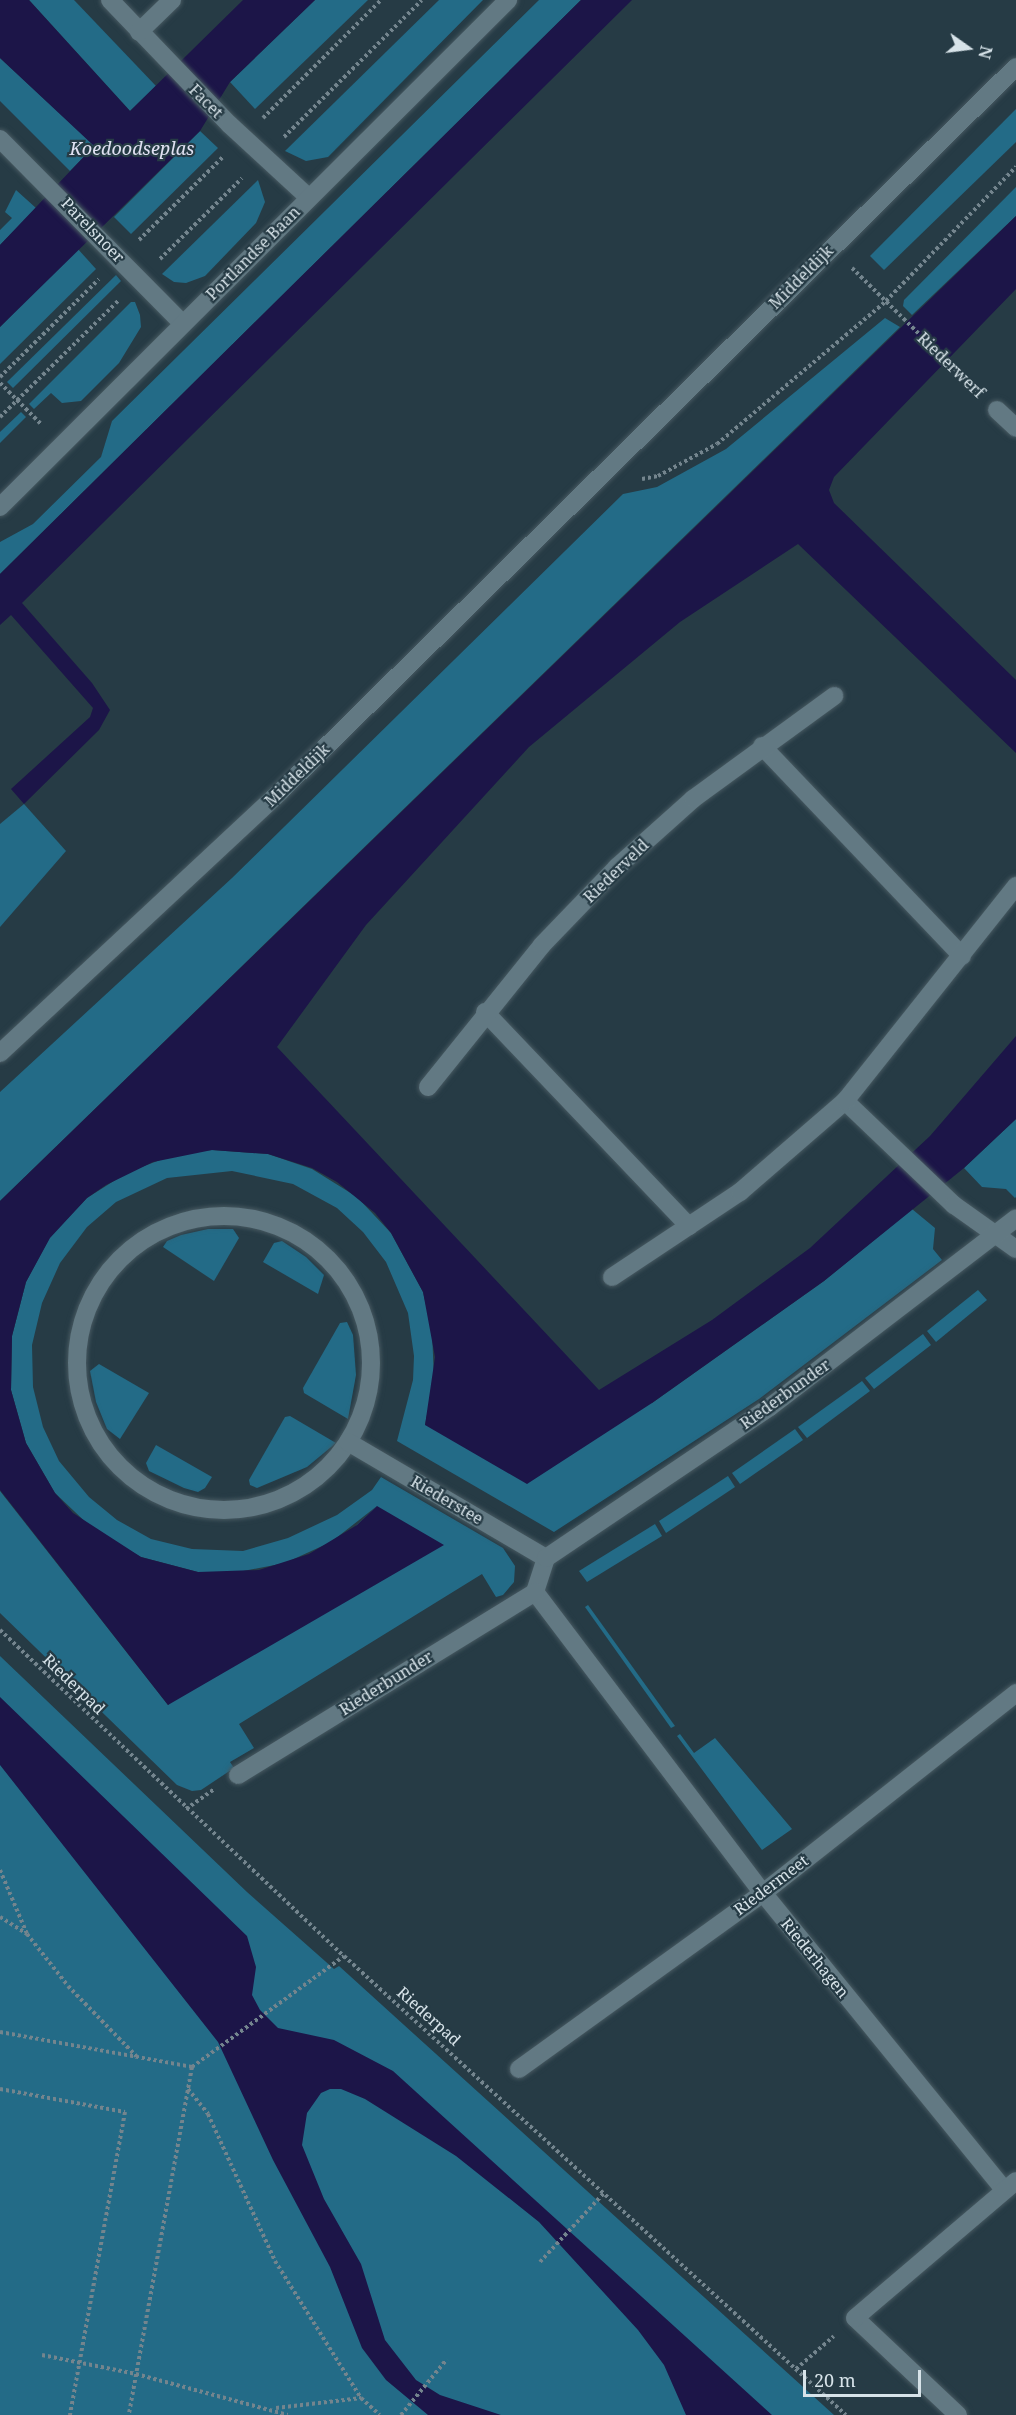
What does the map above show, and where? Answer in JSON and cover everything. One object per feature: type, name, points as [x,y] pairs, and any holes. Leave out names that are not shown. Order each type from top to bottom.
[{"type":"street","name":"Facet","points":[[110,0],[161,56],[308,197]]},
{"type":"street","points":[[139,32],[172,0]]},
{"type":"street","name":"Portlandse Baan","points":[[0,507],[308,197],[508,0]]},
{"type":"street","name":"Middeldijk","points":[[0,1053],[280,792],[1016,67]]},
{"type":"street","name":"Parelsnoer","points":[[0,139],[40,175],[183,324]]},
{"type":"street","name":"Riederwerf","points":[[997,410],[1016,428]]},
{"type":"street","name":"Riederveld","points":[[428,1087],[485,1012],[617,867],[693,799],[762,746],[834,696]]},
{"type":"street","points":[[762,746],[962,956]]},
{"type":"street","points":[[612,1277],[740,1192],[845,1101],[1016,886]]},
{"type":"street","points":[[485,1012],[689,1226]]},
{"type":"street","points":[[845,1101],[954,1204],[1016,1249]]},
{"type":"street","points":[[220,1215],[264,1221],[296,1234],[318,1249],[352,1289],[369,1340],[369,1390],[361,1417],[348,1442],[313,1481],[265,1505],[240,1510],[205,1509],[162,1497],[140,1484],[103,1447],[81,1399],[78,1346],[93,1296],[107,1274],[145,1238],[195,1218],[220,1215]]},
{"type":"street","name":"Riederbunder","points":[[546,1558],[770,1407],[997,1236],[1016,1218]]},
{"type":"street","name":"Riederstee","points":[[348,1442],[546,1558]]},
{"type":"street","points":[[535,1592],[546,1558]]},
{"type":"street","name":"Riederbunder","points":[[238,1774],[535,1592]]},
{"type":"street","name":"Riederhagen","points":[[535,1592],[763,1893],[1010,2185],[855,2318]]},
{"type":"street","name":"Riedermeet","points":[[519,2069],[763,1893],[1016,1693]]},
{"type":"street","points":[[855,2318],[958,2415]]},
{"type":"path","points":[[0,377],[114,252],[238,130],[381,0]]},
{"type":"path","points":[[0,417],[422,0]]},
{"type":"path","points":[[638,480],[658,476],[717,444],[886,301],[1016,167]]},
{"type":"path","name":"Riederwerf","points":[[846,263],[997,410]]},
{"type":"path","points":[[0,383],[62,445]]},
{"type":"path","name":"Riederpad","points":[[0,1630],[344,1956],[846,2415]]},
{"type":"path","points":[[0,1870],[27,1934],[68,1986],[136,2056]]},
{"type":"path","points":[[0,1917],[27,1934]]},
{"type":"path","points":[[129,2415],[192,2067],[344,1956]]},
{"type":"path","points":[[0,2032],[192,2067]]},
{"type":"path","points":[[0,2089],[125,2112],[70,2415]]},
{"type":"path","points":[[188,2089],[208,2114],[275,2261],[362,2398],[380,2415]]},
{"type":"path","points":[[540,2262],[586,2216],[604,2193]]},
{"type":"path","points":[[796,2369],[855,2318]]},
{"type":"path","points":[[42,2355],[136,2374],[274,2409],[288,2415]]},
{"type":"path","points":[[403,2414],[447,2359]]},
{"type":"path","points":[[274,2409],[362,2398]]},
{"type":"shaded area","points":[[29,0],[74,0],[156,86],[130,111]]},
{"type":"shaded area","points":[[315,0],[368,0],[255,109],[230,82]]},
{"type":"shaded area","points":[[439,0],[483,0],[328,157],[306,161],[285,151]]},
{"type":"shaded area","points":[[539,0],[581,0],[0,574],[0,542],[33,524],[101,457],[112,421]]},
{"type":"shaded area","points":[[0,58],[95,146],[70,171],[0,101]]},
{"type":"shaded area","points":[[1016,109],[1016,142],[884,270],[870,256]]},
{"type":"shaded area","points":[[200,131],[218,148],[131,234],[114,217]]},
{"type":"shaded area","points":[[258,180],[265,202],[256,223],[205,276],[186,283],[174,282],[162,274]]},
{"type":"shaded area","points":[[1016,187],[1016,216],[912,315],[903,306],[904,300]]},
{"type":"shaded area","points":[[16,190],[36,208],[0,245],[0,230],[12,218],[5,212]]},
{"type":"shaded area","points":[[77,248],[96,269],[0,364],[0,327]]},
{"type":"shaded area","points":[[116,275],[121,281],[13,388],[7,382]]},
{"type":"shaded area","points":[[131,302],[135,302],[140,315],[141,327],[119,363],[81,401],[62,403],[51,393],[34,409],[29,404]]},
{"type":"shaded area","points":[[885,318],[900,327],[0,1201],[0,1092],[232,878],[623,494],[657,487],[726,449]]},
{"type":"shaded area","points":[[21,412],[26,417],[0,443],[0,432]]},
{"type":"shaded area","points":[[24,804],[66,851],[0,927],[0,824]]},
{"type":"shaded area","points":[[1016,1119],[1015,1198],[1006,1189],[982,1187],[964,1168]]},
{"type":"shaded area","points":[[212,1150],[268,1154],[312,1169],[357,1197],[391,1233],[423,1292],[432,1331],[434,1379],[425,1425],[652,1403],[824,1281],[912,1209],[935,1228],[933,1249],[942,1260],[759,1399],[554,1532],[397,1441],[413,1380],[414,1356],[408,1313],[386,1262],[363,1232],[337,1208],[293,1184],[232,1171],[167,1178],[116,1202],[87,1227],[60,1263],[42,1303],[32,1345],[33,1387],[43,1427],[59,1461],[89,1497],[117,1520],[151,1539],[192,1549],[243,1551],[288,1538],[337,1515],[372,1490],[381,1477],[503,1548],[515,1566],[514,1582],[503,1595],[496,1597],[482,1574],[239,1724],[254,1748],[230,1762],[234,1768],[201,1790],[192,1791],[177,1785],[0,1613],[0,1491],[168,1705],[377,1506],[331,1542],[285,1563],[233,1573],[198,1572],[141,1557],[94,1530],[55,1493],[26,1443],[11,1390],[12,1336],[26,1282],[50,1237],[87,1198],[128,1172],[179,1153]]},
{"type":"shaded area","points":[[208,1229],[233,1229],[239,1238],[214,1281],[163,1247],[167,1241],[181,1235]]},
{"type":"shaded area","points":[[282,1241],[306,1257],[324,1275],[318,1294],[263,1262],[274,1243]]},
{"type":"shaded area","points":[[978,1290],[987,1300],[936,1342],[927,1331]]},
{"type":"shaded area","points":[[347,1322],[353,1335],[356,1375],[348,1419],[304,1393],[303,1388],[340,1323]]},
{"type":"shaded area","points":[[923,1334],[931,1345],[874,1389],[865,1378]]},
{"type":"shaded area","points":[[99,1364],[149,1393],[120,1439],[107,1429],[96,1402],[90,1371]]},
{"type":"shaded area","points":[[862,1381],[870,1391],[807,1438],[798,1427]]},
{"type":"shaded area","points":[[290,1416],[336,1443],[307,1467],[257,1488],[250,1485],[249,1480],[285,1417]]},
{"type":"shaded area","points":[[795,1429],[803,1440],[740,1484],[732,1473]]},
{"type":"shaded area","points":[[156,1445],[212,1477],[205,1488],[198,1492],[184,1488],[149,1471],[146,1463]]},
{"type":"shaded area","points":[[728,1476],[735,1487],[666,1533],[659,1521]]},
{"type":"shaded area","points":[[655,1524],[662,1536],[587,1582],[579,1571]]},
{"type":"shaded area","points":[[588,1605],[675,1726],[671,1728],[585,1607]]},
{"type":"shaded area","points":[[0,1656],[247,1892],[334,1969],[339,1966],[834,2415],[0,2415]]},
{"type":"shaded area","points":[[680,1734],[694,1753],[715,1738],[792,1829],[762,1850],[677,1736]]},
{"type":"water","name":"Koedoodseplas","points":[[0,0],[29,0],[130,111],[243,0],[315,0],[230,82],[200,131],[0,327],[0,245],[94,146],[0,58]]},
{"type":"water","points":[[581,0],[632,0],[22,603],[92,683],[110,710],[99,730],[24,804],[11,789],[90,717],[93,708],[11,615],[0,625],[0,574]]},
{"type":"water","points":[[1016,216],[1016,289],[834,477],[829,490],[834,503],[1016,680],[1016,753],[798,544],[680,622],[529,747],[366,925],[277,1047],[599,1390],[712,1320],[810,1248],[930,1136],[1016,1036],[1016,1119],[964,1168],[824,1281],[652,1403],[527,1484],[425,1425],[435,1357],[423,1292],[391,1233],[375,1213],[337,1182],[312,1168],[268,1154],[212,1150],[153,1162],[106,1185],[87,1198],[50,1238],[26,1282],[12,1336],[11,1390],[26,1443],[55,1493],[73,1513],[141,1557],[198,1572],[259,1570],[309,1554],[357,1525],[377,1506],[444,1545],[168,1705],[0,1490],[0,1201]]},
{"type":"water","points":[[0,1697],[247,1936],[256,1967],[252,1995],[260,2010],[278,2028],[334,2040],[393,2071],[772,2415],[686,2415],[664,2365],[638,2330],[539,2222],[456,2156],[365,2099],[341,2089],[330,2089],[321,2093],[307,2113],[302,2145],[324,2199],[361,2264],[385,2340],[416,2380],[440,2395],[501,2415],[428,2415],[386,2380],[362,2348],[330,2267],[273,2160],[218,2042],[0,1765]]}]
